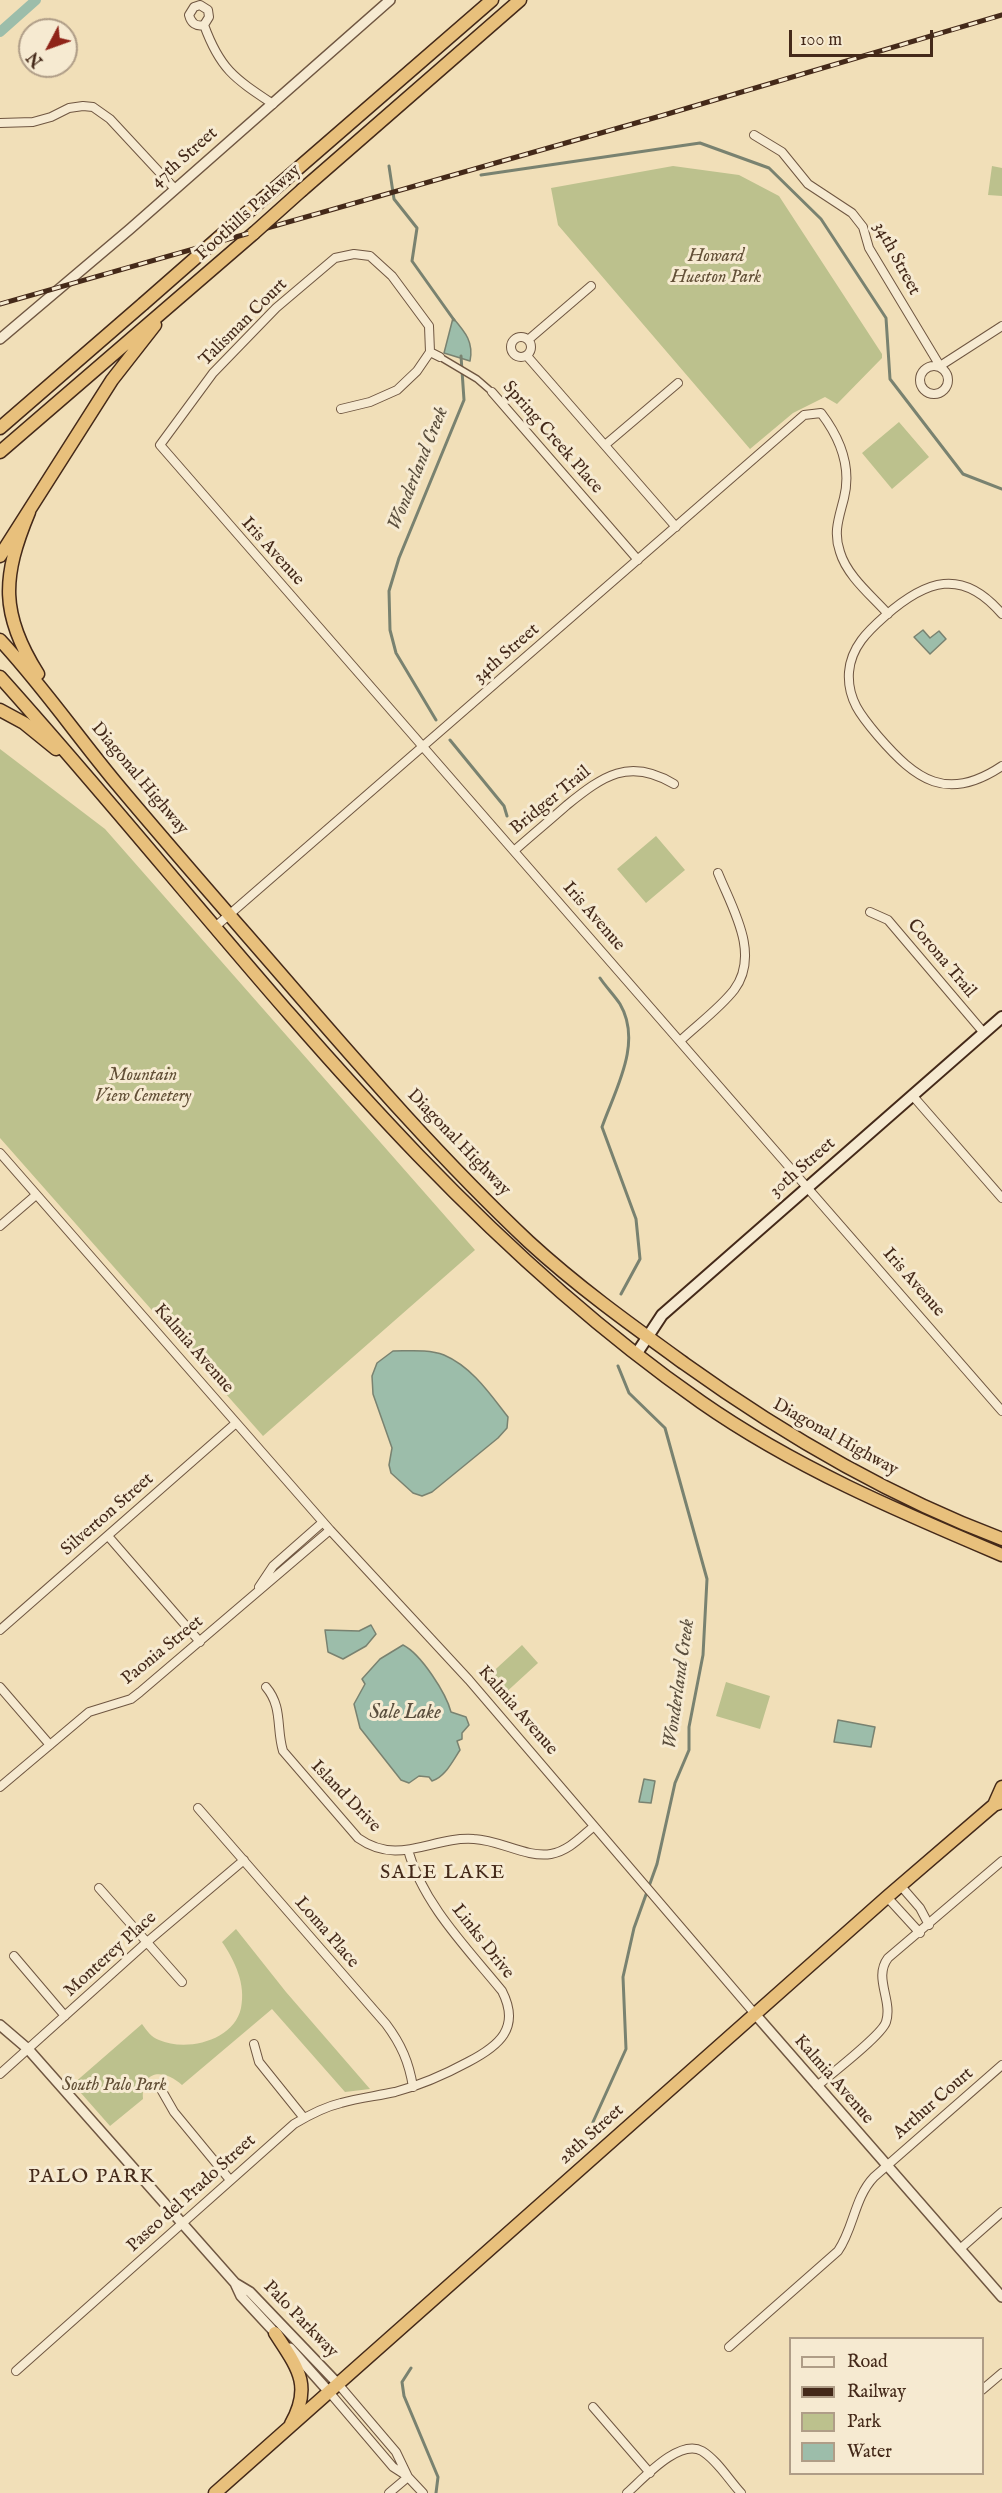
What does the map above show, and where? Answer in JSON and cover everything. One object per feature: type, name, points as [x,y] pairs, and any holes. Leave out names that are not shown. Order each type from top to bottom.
[{"type":"highway","name":"Foothills Parkway","points":[[0,428],[492,0]]},
{"type":"highway","name":"Foothills Parkway","points":[[0,452],[165,312],[520,0]]},
{"type":"highway","points":[[0,556],[112,380],[165,312]]},
{"type":"highway","points":[[29,512],[9,573],[10,624],[25,655],[99,752],[111,776]]},
{"type":"highway","name":"Diagonal Highway","points":[[0,640],[46,693],[111,776],[333,1034],[441,1154],[530,1243],[594,1298],[754,1413],[836,1462],[903,1496],[1002,1539]]},
{"type":"highway","name":"Diagonal Highway","points":[[0,677],[215,927],[428,1166],[536,1270],[637,1353],[703,1403],[803,1464],[895,1510],[1002,1556]]},
{"type":"highway","points":[[0,710],[24,723],[77,765]]},
{"type":"highway","points":[[428,1166],[441,1154]]},
{"type":"highway","name":"28th Street","points":[[215,2493],[887,1896],[998,1804],[1002,1787]]},
{"type":"highway","points":[[275,2333],[297,2367],[302,2382],[300,2405],[288,2429]]},
{"type":"main road","name":"30th Street","points":[[637,1353],[662,1315],[807,1185],[1002,1017]]},
{"type":"street","name":"47th Street","points":[[0,339],[390,0]]},
{"type":"street","points":[[204,25],[214,52],[238,81],[273,104]]},
{"type":"street","points":[[0,123],[33,122],[51,117],[69,108],[93,107],[110,119],[175,189]]},
{"type":"street","name":"34th Street","points":[[754,135],[782,152],[808,184],[852,213],[859,221],[863,226],[869,248],[940,366],[1002,326]]},
{"type":"street","name":"Talisman Court","points":[[160,445],[213,373],[276,308],[335,258],[354,254],[370,256],[392,276],[414,302],[429,326],[432,344],[430,352]]},
{"type":"street","points":[[528,340],[591,286]]},
{"type":"street","points":[[528,340],[519,338],[513,341],[511,347],[515,356],[527,356],[676,527]]},
{"type":"street","points":[[527,356],[531,350],[528,340]]},
{"type":"street","points":[[342,409],[370,402],[397,390],[417,371],[430,352]]},
{"type":"street","name":"Spring Creek Place","points":[[430,352],[477,379],[492,392],[638,560]]},
{"type":"street","points":[[605,445],[678,383]]},
{"type":"street","name":"34th Street","points":[[215,927],[804,415],[821,413],[841,444],[847,482],[836,526],[840,554],[847,567],[888,614]]},
{"type":"street","name":"Iris Avenue","points":[[160,445],[1002,1411]]},
{"type":"street","points":[[1002,614],[980,593],[953,584],[934,585],[916,591],[865,634],[854,650],[849,669],[852,698],[860,715],[902,763],[914,772],[931,780],[952,784],[972,782],[1002,766]]},
{"type":"street","name":"Bridger Trail","points":[[514,850],[605,777],[619,772],[645,771],[662,776],[674,784]]},
{"type":"street","points":[[680,1041],[732,993],[739,983],[745,962],[742,932],[718,873]]},
{"type":"street","name":"Corona Trail","points":[[870,912],[888,920],[984,1033]]},
{"type":"street","points":[[912,1095],[1002,1198]]},
{"type":"street","name":"Kalmia Avenue","points":[[0,1153],[330,1530],[469,1680],[572,1798],[593,1827],[654,1898],[1002,2297]]},
{"type":"street","points":[[0,1226],[36,1194]]},
{"type":"street","name":"Silverton Street","points":[[0,1630],[236,1423]]},
{"type":"street","name":"Paonia Street","points":[[255,1594],[273,1566],[323,1522]]},
{"type":"street","name":"Paonia Street","points":[[0,1788],[89,1712],[131,1699],[140,1692],[330,1530]]},
{"type":"street","points":[[108,1536],[200,1642]]},
{"type":"street","points":[[0,1687],[50,1745]]},
{"type":"street","name":"Island Drive","points":[[266,1687],[276,1703],[278,1736],[283,1751],[358,1838],[369,1846],[389,1852],[474,1839],[489,1840],[540,1855],[553,1854],[568,1848],[593,1827]]},
{"type":"street","name":"Loma Place","points":[[198,1808],[393,2033],[407,2058],[413,2086]]},
{"type":"street","name":"Links Drive","points":[[408,1850],[420,1883],[502,1991],[507,2001],[509,2016],[507,2028],[502,2038],[488,2051]]},
{"type":"street","name":"Monterey Place","points":[[0,2074],[147,1942],[244,1860]]},
{"type":"street","points":[[817,2086],[882,2029],[887,2015],[881,1972],[883,1965],[1002,1861]]},
{"type":"street","points":[[900,1885],[920,1908],[929,1925]]},
{"type":"street","points":[[99,1888],[182,1982]]},
{"type":"street","points":[[887,1896],[920,1933]]},
{"type":"street","points":[[14,1956],[65,2016]]},
{"type":"street","name":"Palo Parkway","points":[[0,2025],[28,2049],[235,2283],[250,2292],[334,2389]]},
{"type":"street","points":[[254,2044],[259,2062],[304,2118]]},
{"type":"street","name":"Paseo del Prado Street","points":[[16,2371],[181,2223],[304,2118],[340,2103],[413,2086],[442,2076],[488,2051]]},
{"type":"street","name":"Arthur Court","points":[[729,2347],[838,2251],[847,2236],[867,2184],[1002,2066]]},
{"type":"street","points":[[162,2091],[174,2112],[230,2180]]},
{"type":"street","points":[[960,2248],[1002,2212]]},
{"type":"street","name":"Palo Parkway","points":[[235,2283],[241,2296],[275,2333],[334,2389]]},
{"type":"street","points":[[984,2388],[1002,2373]]},
{"type":"street","points":[[334,2389],[393,2467],[408,2477],[423,2493]]},
{"type":"street","points":[[334,2389],[396,2452],[408,2477]]},
{"type":"street","points":[[593,2407],[650,2473]]},
{"type":"street","points":[[627,2493],[680,2451],[698,2450],[712,2460],[741,2493]]},
{"type":"street","points":[[389,2493],[408,2477]]},
{"type":"green space","name":"Howard Hueston Park","points":[[673,166],[739,175],[779,196],[882,354],[882,358],[837,404],[825,397],[793,413],[750,449],[558,225],[551,188]]},
{"type":"green space","points":[[992,166],[1002,168],[1002,196],[988,195]]},
{"type":"green space","points":[[899,422],[929,457],[892,489],[862,453]]},
{"type":"green space","name":"Mountain View Cemetery","points":[[0,749],[105,829],[475,1250],[263,1436],[0,1138]]},
{"type":"green space","points":[[656,836],[685,870],[646,903],[617,869]]},
{"type":"green space","points":[[522,1645],[538,1663],[502,1696],[486,1678]]},
{"type":"green space","points":[[726,1682],[770,1696],[760,1729],[716,1716]]},
{"type":"green space","name":"South Palo Park","points":[[236,1929],[286,1992],[370,2089],[345,2092],[272,2009],[182,2085],[161,2074],[150,2077],[143,2089],[143,2099],[110,2126],[73,2084],[142,2024],[156,2039],[182,2045],[208,2041],[229,2029],[237,2019],[241,2008],[242,1990],[235,1965],[222,1942]]},
{"type":"water","points":[[453,318],[470,343],[470,361],[444,353]]},
{"type":"water","points":[[923,630],[930,638],[939,631],[946,639],[930,654],[914,637]]},
{"type":"water","points":[[393,1351],[432,1352],[454,1360],[480,1382],[508,1417],[507,1428],[498,1438],[432,1492],[422,1496],[413,1493],[391,1473],[389,1465],[392,1448],[373,1394],[372,1376],[377,1363]]},
{"type":"water","points":[[371,1625],[376,1634],[366,1646],[343,1659],[328,1652],[325,1630],[359,1631]]},
{"type":"water","name":"Sale Lake","points":[[403,1645],[432,1675],[451,1712],[466,1717],[469,1725],[462,1733],[462,1739],[457,1741],[460,1750],[451,1764],[441,1776],[432,1781],[429,1777],[419,1776],[409,1783],[401,1780],[360,1728],[354,1704],[365,1684],[362,1679],[380,1659]]},
{"type":"water","points":[[838,1720],[875,1727],[871,1747],[834,1742]]},
{"type":"water","points":[[644,1779],[655,1781],[651,1803],[639,1802]]},
{"type":"waterway","points":[[0,32],[36,0]]},
{"type":"waterway","points":[[481,175],[700,143],[769,168],[821,219],[886,318],[890,379],[963,474],[1002,489]]},
{"type":"waterway","name":"Wonderland Creek","points":[[389,166],[394,199],[417,228],[412,261],[454,320]]},
{"type":"waterway","name":"Wonderland Creek","points":[[436,720],[396,653],[390,630],[389,591],[399,558],[464,400],[461,356]]},
{"type":"waterway","name":"Wonderland Creek","points":[[450,740],[504,806],[507,816]]},
{"type":"waterway","name":"Wonderland Creek","points":[[600,978],[620,1004],[629,1034],[624,1066],[602,1127],[636,1219],[640,1259],[621,1294]]},
{"type":"waterway","name":"Wonderland Creek","points":[[593,2122],[626,2049],[623,1977],[634,1928],[657,1864],[675,1783],[689,1750],[689,1727],[703,1655],[707,1579],[665,1428],[629,1393],[618,1366]]},
{"type":"waterway","name":"Wonderland Creek","points":[[411,2368],[402,2382],[404,2396],[438,2477],[436,2493]]},
{"type":"railway","points":[[0,304],[664,115],[1002,15]]},
{"type":"district","name":"SALE LAKE","points":[[443,1874]]},
{"type":"district","name":"PALO PARK","points":[[92,2178]]}]
